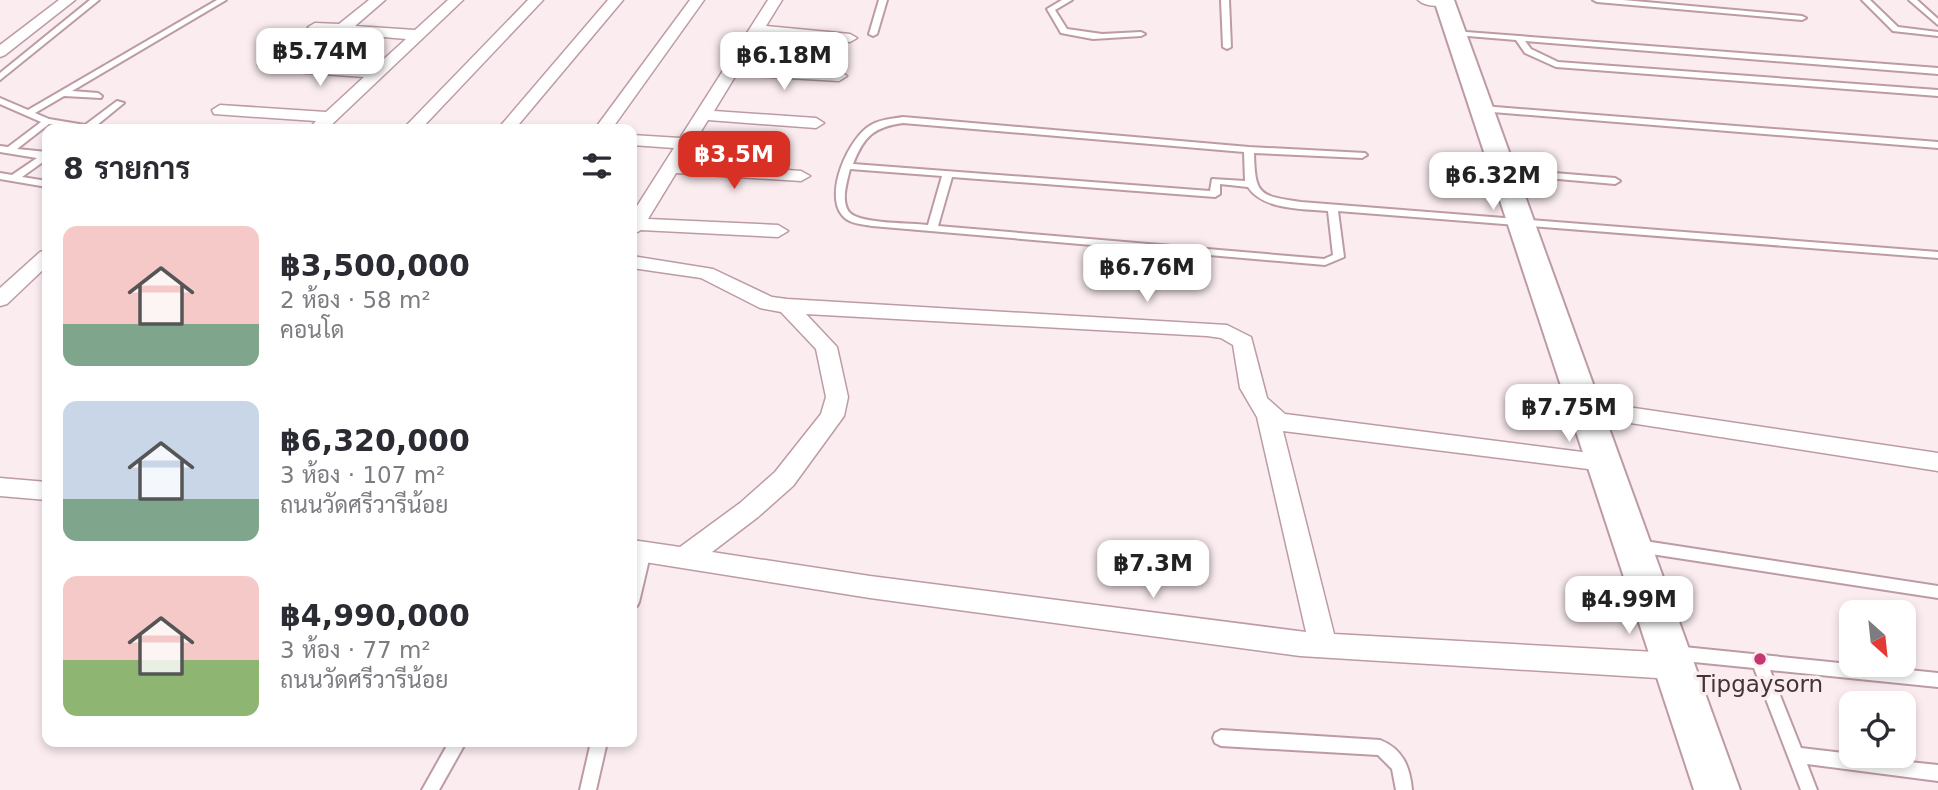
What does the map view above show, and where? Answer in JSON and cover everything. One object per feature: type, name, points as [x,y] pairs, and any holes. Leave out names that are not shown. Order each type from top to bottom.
[{"type":"main road","points":[[1438,0],[1456,33],[1483,109],[1587,409],[1630,545],[1717,790]]},
{"type":"street","points":[[0,52],[68,0]]},
{"type":"street","points":[[342,29],[378,0]]},
{"type":"street","points":[[322,124],[456,0]]},
{"type":"street","points":[[416,124],[536,0]]},
{"type":"street","points":[[510,124],[616,0]]},
{"type":"street","points":[[606,124],[697,0]]},
{"type":"street","points":[[637,222],[775,0]]},
{"type":"street","points":[[314,27],[418,35]]},
{"type":"street","points":[[756,30],[850,38]]},
{"type":"street","points":[[266,65],[377,73]]},
{"type":"street","points":[[731,70],[839,76]]},
{"type":"street","points":[[220,110],[330,117]]},
{"type":"street","points":[[703,116],[816,123]]},
{"type":"street","points":[[637,140],[685,144]]},
{"type":"street","points":[[671,167],[800,176]]},
{"type":"street","points":[[637,227],[778,231]]},
{"type":"street","points":[[5,291],[42,260]]},
{"type":"street","points":[[637,263],[706,273],[767,303],[788,306],[1227,332],[1242,342],[1255,402],[1268,418],[1323,645]]},
{"type":"street","points":[[687,556],[749,510],[783,479],[832,416],[837,397],[825,347],[788,306]]},
{"type":"street","points":[[1587,409],[1938,462]]},
{"type":"street","points":[[1268,418],[1280,422],[1604,462]]},
{"type":"street","points":[[0,486],[42,490]]},
{"type":"street","points":[[638,550],[870,587],[1323,645],[1670,659]]},
{"type":"lane","points":[[0,77],[95,0]]},
{"type":"lane","points":[[30,112],[222,0]]},
{"type":"lane","points":[[873,34],[883,0]]},
{"type":"lane","points":[[1068,0],[1051,9],[1064,31],[1082,37],[1103,38],[1140,34]]},
{"type":"lane","points":[[1225,0],[1227,47]]},
{"type":"lane","points":[[1597,0],[1675,3],[1802,18]]},
{"type":"lane","points":[[1866,0],[1896,29],[1938,34]]},
{"type":"lane","points":[[1913,0],[1938,23]]},
{"type":"lane","points":[[1456,33],[1938,71]]},
{"type":"lane","points":[[1519,38],[1528,51],[1556,64],[1938,93]]},
{"type":"lane","points":[[61,93],[98,96]]},
{"type":"lane","points":[[0,101],[47,121],[62,124]]},
{"type":"lane","points":[[93,124],[120,103]]},
{"type":"lane","points":[[1483,109],[1938,145]]},
{"type":"lane","points":[[43,124],[47,121]]},
{"type":"lane","points":[[1333,208],[1339,257],[1325,261],[872,223],[854,219],[845,213],[842,207],[841,181],[857,143],[870,130],[880,124],[903,121],[1249,150],[1362,155]]},
{"type":"lane","points":[[4,150],[42,124]]},
{"type":"lane","points":[[4,150],[42,155]]},
{"type":"lane","points":[[1249,150],[1251,184],[1256,191],[1273,200],[1333,208],[1938,255]]},
{"type":"lane","points":[[15,178],[42,158]]},
{"type":"lane","points":[[847,166],[1215,194],[1215,181],[1251,184]]},
{"type":"lane","points":[[1504,172],[1615,181]]},
{"type":"lane","points":[[932,228],[948,173]]},
{"type":"lane","points":[[0,176],[42,183]]},
{"type":"lane","points":[[1630,545],[1938,592]]},
{"type":"lane","points":[[1670,659],[1759,662],[1938,680]]},
{"type":"lane","points":[[1759,662],[1809,790]]},
{"type":"lane","points":[[1221,738],[1380,748],[1391,754],[1401,765],[1404,790]]},
{"type":"lane","points":[[430,790],[455,747]]},
{"type":"lane","points":[[587,790],[598,747]]},
{"type":"lane","points":[[1795,755],[1938,773]]},
{"type":"place","name":"Tipgaysorn","points":[[1760,659]]}]
